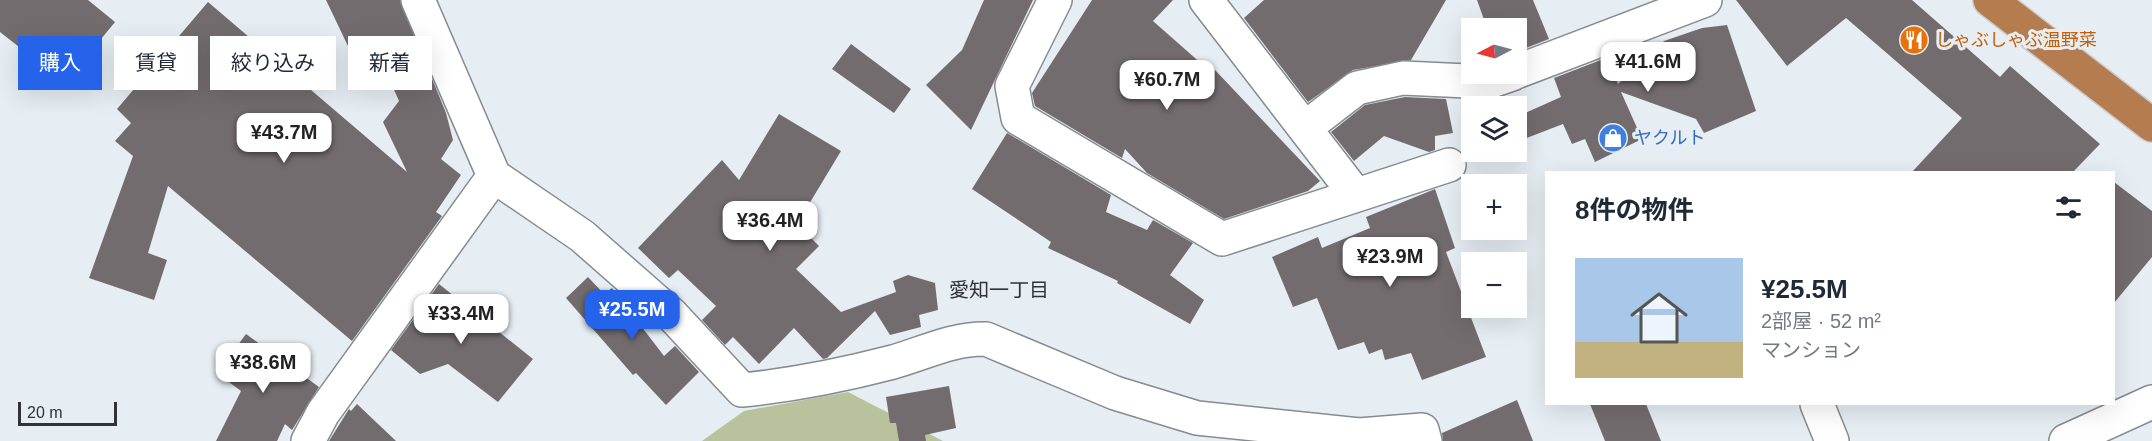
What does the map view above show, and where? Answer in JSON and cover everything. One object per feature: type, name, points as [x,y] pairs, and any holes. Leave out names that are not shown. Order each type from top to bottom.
[{"type":"highway","points":[[1990,0],[2152,125]]},
{"type":"street","points":[[418,0],[494,176],[582,236],[672,315],[742,390],[793,385],[892,362],[967,338],[986,339],[1115,393],[1197,418],[1359,435],[1422,430],[1425,441]]},
{"type":"street","points":[[1055,0],[1012,86],[1018,117],[1222,239],[1449,165]]},
{"type":"street","points":[[1206,0],[1356,195]]},
{"type":"street","points":[[1527,68],[1705,0]]},
{"type":"street","points":[[1305,128],[1357,88],[1403,78],[1461,81]]},
{"type":"street","points":[[308,441],[323,413],[494,176]]},
{"type":"street","points":[[2066,441],[2152,402]]},
{"type":"street","points":[[1817,405],[1832,441]]},
{"type":"green space","points":[[848,392],[943,441],[702,441],[744,411]]},
{"type":"building","points":[[0,0],[88,0],[115,22],[102,38],[102,36],[18,36],[18,46],[0,32]]},
{"type":"building","points":[[326,0],[400,0],[415,36],[348,36],[348,46]]},
{"type":"building","points":[[984,0],[1033,0],[971,130],[926,85],[962,50]]},
{"type":"building","points":[[1092,0],[1173,0],[1153,21],[1212,73],[1215,70],[1320,181],[1308,191],[1224,219],[1147,173],[1125,149],[1122,158],[1035,106],[1032,93]]},
{"type":"building","points":[[1264,0],[1446,0],[1411,60],[1353,70],[1308,102],[1244,18]]},
{"type":"building","points":[[1477,0],[1533,0],[1549,39],[1527,48],[1527,18],[1483,18]]},
{"type":"building","points":[[1736,0],[1912,0],[2000,77],[2010,66],[2100,144],[2074,171],[1913,171],[1962,118],[1846,18],[1787,66]]},
{"type":"building","points":[[208,2],[248,36],[210,36],[210,90],[311,90],[407,172],[383,122],[399,101],[394,90],[432,90],[432,79],[446,113],[453,140],[441,159],[461,175],[436,212],[442,216],[352,341],[168,186],[148,253],[167,260],[154,300],[89,278],[133,156],[115,141],[131,123],[117,109],[133,90],[198,90],[198,36],[179,36]]},
{"type":"building","points":[[1727,25],[1756,111],[1704,133],[1696,119],[1621,92],[1642,139],[1595,162],[1585,139],[1572,144],[1563,124],[1527,138],[1527,112],[1561,97],[1554,78],[1606,58],[1618,84],[1664,41],[1702,28]]},
{"type":"building","points":[[851,44],[911,89],[894,113],[832,69]]},
{"type":"building","points":[[1405,97],[1446,99],[1453,133],[1435,136],[1435,150],[1429,152],[1384,136],[1354,161],[1331,132],[1365,105]]},
{"type":"building","points":[[779,114],[841,151],[797,224],[819,246],[796,269],[841,312],[896,292],[893,281],[908,275],[935,283],[938,310],[919,315],[921,327],[890,335],[875,311],[827,358],[823,359],[794,328],[759,364],[733,337],[725,345],[702,320],[716,306],[678,270],[669,278],[638,248],[722,160],[739,180]]},
{"type":"building","points":[[1007,133],[1111,195],[1106,212],[1147,230],[1153,220],[1193,243],[1170,275],[1204,300],[1190,324],[1117,283],[1118,281],[1048,248],[1051,242],[972,189]]},
{"type":"building","points":[[2115,183],[2152,211],[2152,257],[2115,302]]},
{"type":"building","points":[[1435,189],[1455,248],[1446,252],[1461,291],[1461,318],[1471,318],[1486,357],[1422,380],[1411,353],[1385,360],[1382,349],[1369,354],[1364,342],[1338,350],[1317,298],[1293,307],[1272,257],[1318,237],[1322,248],[1370,228],[1366,217]]},
{"type":"building","points":[[588,277],[604,294],[612,288],[664,356],[675,346],[699,372],[666,405],[636,373],[633,375],[566,298]]},
{"type":"building","points":[[439,284],[533,359],[498,402],[448,364],[420,374],[391,350]]},
{"type":"building","points":[[246,334],[319,387],[292,430],[285,424],[277,441],[216,441],[241,391],[217,373]]},
{"type":"building","points":[[949,386],[956,428],[925,435],[926,441],[899,441],[896,423],[890,423],[886,397]]},
{"type":"building","points":[[1517,400],[1533,441],[1443,441],[1442,433]]},
{"type":"building","points":[[357,404],[396,441],[329,441],[349,409],[351,411]]},
{"type":"building","points":[[1590,405],[1646,405],[1661,441],[1605,441]]},
{"type":"place","name":"しゃぶしゃぶ温野菜","points":[[1914,40]]},
{"type":"place","name":"ヤクルト","points":[[1613,138]]},
{"type":"district","name":"愛知一丁目","points":[[999,290]]}]
